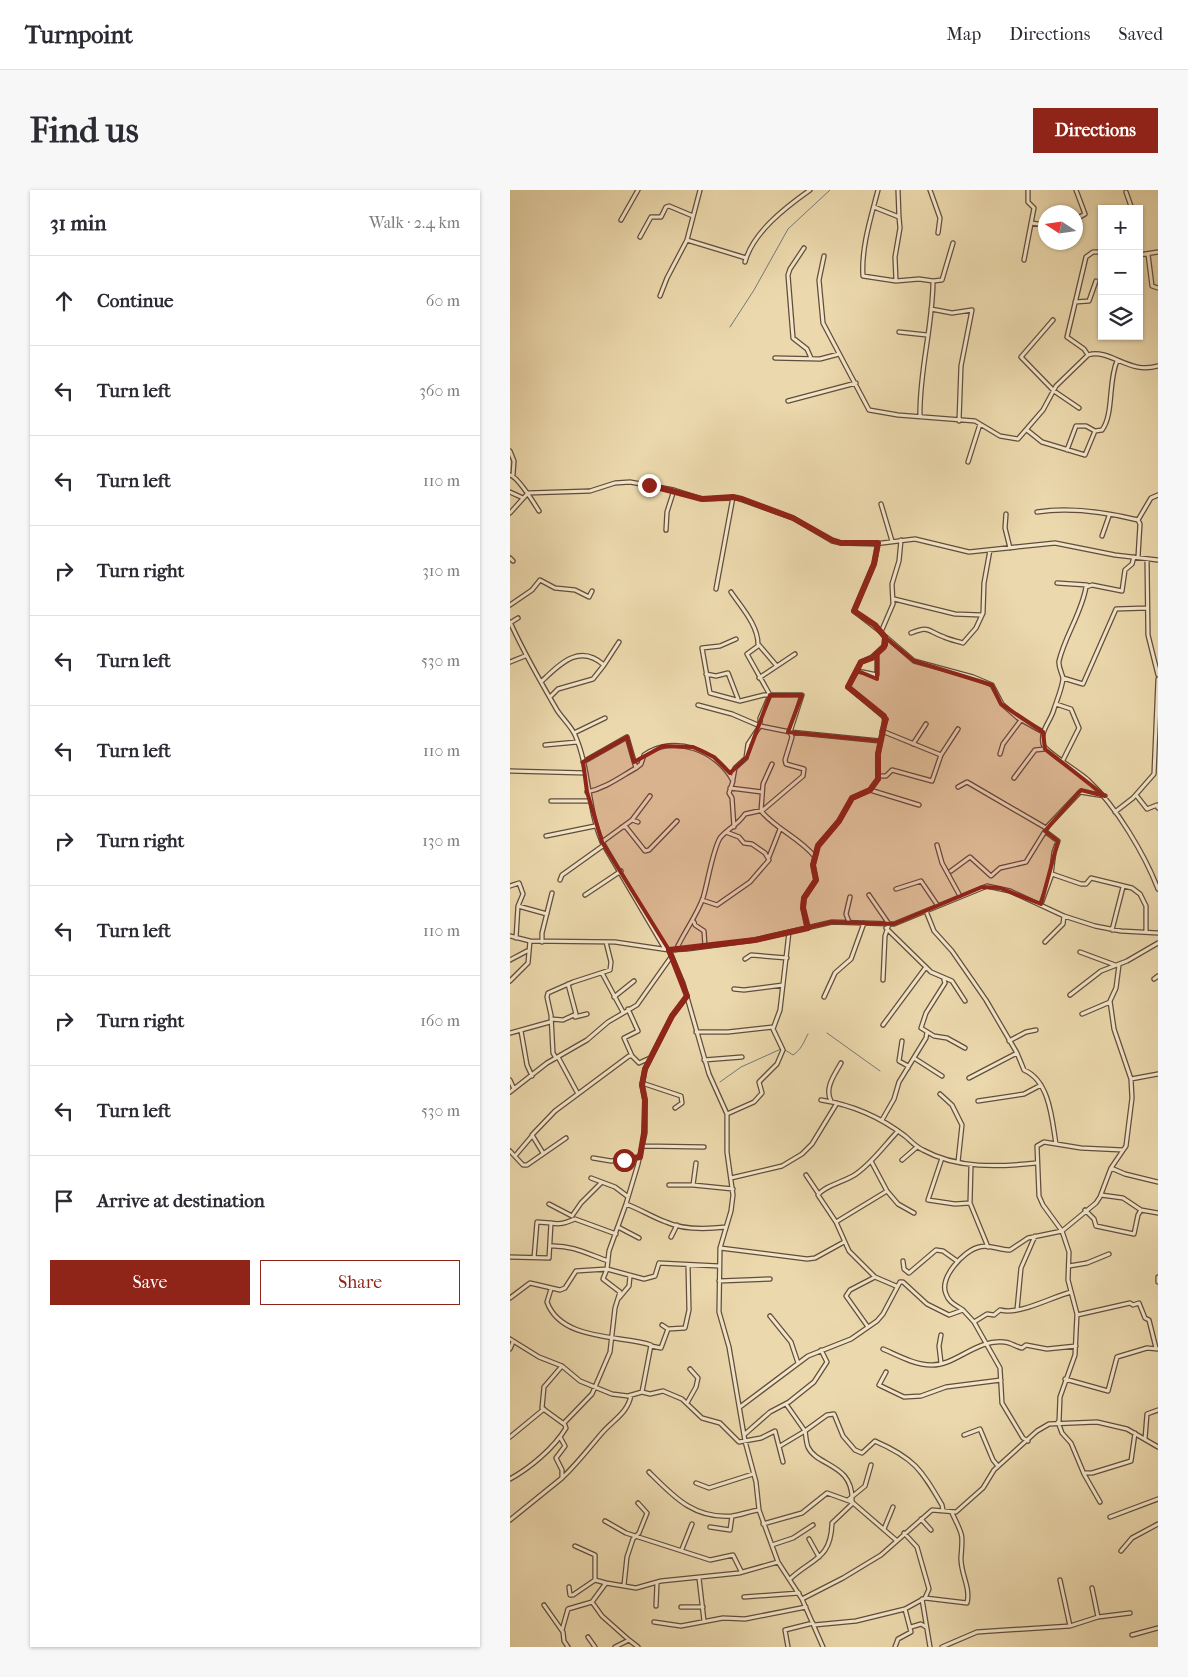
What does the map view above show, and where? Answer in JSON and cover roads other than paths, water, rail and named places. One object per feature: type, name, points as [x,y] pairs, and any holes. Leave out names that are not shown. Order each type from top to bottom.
[{"type":"street","points":[[621,220],[638,190]]},
{"type":"street","points":[[660,296],[667,278],[687,240],[700,190]]},
{"type":"street","points":[[687,240],[746,260],[763,230],[783,210],[810,190]]},
{"type":"street","points":[[878,190],[863,262],[863,276],[896,281],[942,280],[953,243]]},
{"type":"street","points":[[896,281],[895,257],[900,228],[898,190]]},
{"type":"street","points":[[930,190],[940,218],[938,233]]},
{"type":"street","points":[[1024,260],[1034,208],[1028,202],[1028,190]]},
{"type":"street","points":[[1076,190],[1082,205]]},
{"type":"street","points":[[1126,192],[1131,205]]},
{"type":"street","points":[[640,237],[652,217],[661,217],[666,206],[693,216]]},
{"type":"street","points":[[874,207],[899,217]]},
{"type":"street","points":[[1031,223],[1038,224]]},
{"type":"street","points":[[804,248],[788,275],[790,320],[793,338],[807,349],[811,358]]},
{"type":"street","points":[[1088,355],[1084,349],[1067,337],[1086,257],[1093,252],[1098,252]]},
{"type":"street","points":[[1143,255],[1158,252]]},
{"type":"street","points":[[1148,254],[1152,286],[1158,288]]},
{"type":"street","points":[[824,256],[819,280],[822,318],[827,334],[856,383],[866,407],[870,410],[960,421],[975,421],[1000,436],[1018,440],[1043,410],[1054,391],[1088,355],[1103,354],[1132,367],[1147,369],[1158,366]]},
{"type":"street","points":[[920,416],[933,281]]},
{"type":"street","points":[[1074,302],[1089,301],[1096,281]]},
{"type":"street","points":[[930,309],[952,313],[972,310],[961,366],[960,421]]},
{"type":"street","points":[[1053,320],[1021,357],[1054,391],[1079,408]]},
{"type":"street","points":[[899,332],[927,335]]},
{"type":"street","points":[[775,358],[820,359],[839,354]]},
{"type":"street","points":[[1066,450],[1076,426],[1086,426],[1095,431],[1102,430],[1108,420],[1109,401],[1117,361]]},
{"type":"street","points":[[788,401],[856,383]]},
{"type":"street","points":[[968,462],[980,424]]},
{"type":"street","points":[[1027,430],[1042,442],[1085,455],[1095,431]]},
{"type":"street","points":[[510,451],[514,461],[512,476],[523,485],[525,496]]},
{"type":"street","points":[[510,513],[525,496],[533,492],[590,491],[618,482],[674,490],[702,499],[733,497],[793,518],[836,542],[850,544],[878,543],[910,539],[932,541],[964,552],[1055,543],[1115,555],[1158,560]]},
{"type":"street","points":[[666,530],[668,512],[674,490]]},
{"type":"street","points":[[510,492],[525,496],[539,511]]},
{"type":"street","points":[[1057,584],[1088,585],[1122,591],[1125,570],[1136,557],[1140,524],[1138,520],[1151,498],[1158,495]]},
{"type":"street","points":[[716,589],[733,497]]},
{"type":"street","points":[[881,504],[892,541]]},
{"type":"street","points":[[1037,512],[1052,509],[1090,511],[1138,520]]},
{"type":"street","points":[[1006,514],[1005,528],[1010,548]]},
{"type":"street","points":[[1102,536],[1109,516]]},
{"type":"street","points":[[901,547],[910,539]]},
{"type":"street","points":[[881,632],[894,599],[892,584],[901,547],[900,540]]},
{"type":"street","points":[[878,543],[874,564],[854,611],[914,662],[973,677],[992,685],[1001,703],[1021,720],[1043,732]]},
{"type":"street","points":[[911,633],[923,628],[930,629],[942,637],[963,643],[976,628],[985,605],[984,583],[990,550]]},
{"type":"street","points":[[1147,559],[1148,635],[1158,677],[1152,777]]},
{"type":"street","points":[[510,605],[532,590],[540,580],[555,588],[575,590],[589,597],[592,591]]},
{"type":"street","points":[[1088,585],[1059,662],[1063,678],[1056,704],[1043,732],[1043,745],[1105,796],[1157,881],[1158,889]]},
{"type":"street","points":[[731,592],[751,622],[758,644],[776,665]]},
{"type":"street","points":[[894,599],[955,614],[982,615]]},
{"type":"street","points":[[1063,678],[1083,684],[1116,609],[1147,608]]},
{"type":"street","points":[[518,618],[510,623],[525,656],[574,733],[586,773],[589,801],[595,826],[603,843],[671,957],[687,996],[704,1060],[727,1114],[727,1152],[732,1189],[731,1211],[720,1248],[719,1312],[729,1347],[745,1441],[756,1482],[759,1510],[763,1524],[778,1562],[799,1593],[823,1647]]},
{"type":"street","points":[[808,928],[803,902],[806,892],[815,883],[815,857],[818,846],[839,821],[852,798],[870,790],[878,776],[877,762],[885,721],[884,716],[848,687],[862,661],[877,654],[884,647],[885,637]]},
{"type":"street","points":[[676,950],[681,938],[694,921],[702,900],[718,842],[747,813],[761,811],[803,776],[804,771],[804,769],[786,764],[784,760],[792,737],[790,732],[802,695],[770,695],[738,700],[710,693],[702,648],[720,646],[736,639]]},
{"type":"street","points":[[550,697],[558,689],[593,678],[619,642]]},
{"type":"street","points":[[758,644],[747,654],[770,695]]},
{"type":"street","points":[[759,678],[795,654]]},
{"type":"street","points":[[858,670],[877,675],[877,654]]},
{"type":"street","points":[[541,682],[576,655],[587,655],[604,664]]},
{"type":"street","points":[[510,662],[525,656]]},
{"type":"street","points":[[706,674],[716,676],[728,673],[738,700]]},
{"type":"street","points":[[734,827],[730,788],[736,767],[746,758],[748,744],[760,726],[760,718],[770,695]]},
{"type":"street","points":[[1056,704],[1071,709],[1079,728],[1063,760]]},
{"type":"street","points":[[698,705],[732,714],[760,726],[790,732],[880,741]]},
{"type":"street","points":[[574,733],[605,718]]},
{"type":"street","points":[[1000,754],[1003,744],[1021,720]]},
{"type":"street","points":[[913,744],[926,724]]},
{"type":"street","points":[[878,776],[886,776],[892,770],[932,781],[941,755],[958,729]]},
{"type":"street","points":[[882,731],[941,755]]},
{"type":"street","points":[[583,762],[627,737],[636,768]]},
{"type":"street","points":[[545,745],[577,742]]},
{"type":"street","points":[[588,792],[604,785],[611,785],[641,764],[644,755],[656,747],[693,747],[714,757],[733,779]]},
{"type":"street","points":[[1014,778],[1035,750],[1046,749]]},
{"type":"street","points":[[772,764],[763,781],[761,811],[780,829],[799,841],[815,857]]},
{"type":"street","points":[[510,771],[586,773]]},
{"type":"street","points":[[1115,812],[1136,795],[1152,777],[1158,775]]},
{"type":"street","points":[[958,787],[967,782],[980,788],[1047,830],[1058,840],[1051,874],[1041,904]]},
{"type":"street","points":[[730,788],[762,792]]},
{"type":"street","points":[[870,790],[919,805]]},
{"type":"street","points":[[950,871],[970,857],[991,876],[1000,868],[1026,862],[1047,830],[1080,792],[1105,796]]},
{"type":"street","points":[[1136,795],[1147,809],[1157,805],[1158,808]]},
{"type":"street","points":[[560,880],[562,874],[632,820],[650,796]]},
{"type":"street","points":[[550,801],[589,801]]},
{"type":"street","points":[[632,820],[638,822]]},
{"type":"street","points":[[622,827],[626,827],[644,851],[649,850],[677,821]]},
{"type":"street","points":[[546,836],[595,826]]},
{"type":"street","points":[[702,900],[715,906],[758,873],[768,863],[780,829]]},
{"type":"street","points":[[726,832],[737,836],[744,843],[752,844],[769,857]]},
{"type":"street","points":[[937,845],[942,863],[960,896]]},
{"type":"street","points":[[585,895],[621,871]]},
{"type":"street","points":[[1051,874],[1085,885],[1091,878],[1136,890],[1144,901],[1147,912],[1146,932]]},
{"type":"street","points":[[896,889],[922,881],[938,906]]},
{"type":"street","points":[[510,886],[519,883],[523,892],[518,906],[516,938]]},
{"type":"street","points":[[510,936],[530,941],[606,942],[676,950],[755,940],[832,922],[887,926],[982,886],[993,886],[1041,904],[1064,916],[1112,930],[1158,933]]},
{"type":"street","points":[[1112,930],[1123,887]]},
{"type":"street","points":[[542,942],[552,893]]},
{"type":"street","points":[[869,895],[887,926],[926,967],[944,980],[955,984],[965,1001]]},
{"type":"street","points":[[849,922],[846,914],[850,897]]},
{"type":"street","points":[[518,906],[547,914]]},
{"type":"street","points":[[926,911],[934,931],[952,951],[974,982],[1017,1053],[1024,1070],[1032,1074],[1041,1085],[1050,1109],[1056,1144]]},
{"type":"street","points":[[1044,942],[1063,924],[1064,916]]},
{"type":"street","points":[[694,921],[695,925],[704,931],[705,946]]},
{"type":"street","points":[[824,997],[835,973],[851,959],[864,923]]},
{"type":"street","points":[[883,980],[887,926]]},
{"type":"street","points":[[727,1114],[754,1102],[761,1096],[758,1082],[777,1064],[783,1050],[773,1031],[773,1026],[780,1015],[782,985],[790,932]]},
{"type":"street","points":[[510,981],[528,963],[530,941]]},
{"type":"street","points":[[578,1094],[553,1053],[547,1004],[548,992],[602,973],[611,967],[606,942]]},
{"type":"street","points":[[1070,995],[1101,971],[1117,965],[1158,943]]},
{"type":"street","points":[[510,960],[528,951]]},
{"type":"street","points":[[1080,952],[1117,965]]},
{"type":"street","points":[[745,959],[751,955],[787,958]]},
{"type":"street","points":[[510,1092],[557,1057],[587,1040],[639,1002],[671,957]]},
{"type":"street","points":[[1028,1441],[1023,1438],[1002,1403],[1000,1368],[974,1322],[963,1310],[949,1301],[944,1288],[944,1282],[956,1261],[976,1248],[988,1247],[1010,1250],[1026,1238],[1062,1231],[1085,1210],[1096,1203],[1101,1195],[1111,1168],[1124,1150],[1127,1142],[1132,1098],[1131,1079],[1114,1029],[1110,1001],[1116,988],[1117,965]]},
{"type":"street","points":[[883,1025],[926,967]]},
{"type":"street","points":[[602,973],[623,1012]]},
{"type":"street","points":[[944,980],[945,983],[926,1013],[921,1026],[927,1032],[937,1037],[946,1038],[966,1048]]},
{"type":"street","points":[[614,997],[634,982]]},
{"type":"street","points":[[568,984],[576,1010],[574,1017]]},
{"type":"street","points":[[734,989],[744,990],[782,985]]},
{"type":"street","points":[[619,1298],[618,1290],[603,1279],[643,1146],[645,1100],[642,1083],[645,1069],[672,1016],[687,996]]},
{"type":"street","points":[[1082,1014],[1088,1013],[1110,1001]]},
{"type":"street","points":[[628,1010],[638,1031],[624,1038],[632,1056],[639,1063],[651,1058]]},
{"type":"street","points":[[510,1033],[550,1021],[587,1014]]},
{"type":"street","points":[[696,1032],[728,1032],[773,1026]]},
{"type":"street","points":[[1009,1041],[1026,1032],[1036,1030]]},
{"type":"street","points":[[521,1031],[527,1065],[532,1076]]},
{"type":"street","points":[[882,1120],[894,1099],[899,1082],[908,1069],[927,1032]]},
{"type":"street","points":[[902,1041],[899,1061],[908,1066],[908,1069]]},
{"type":"street","points":[[970,1078],[1017,1053]]},
{"type":"street","points":[[515,1156],[555,1111],[632,1056]]},
{"type":"street","points":[[704,1060],[742,1057]]},
{"type":"street","points":[[914,1058],[942,1076]]},
{"type":"street","points":[[832,1101],[828,1094],[830,1082],[841,1063]]},
{"type":"street","points":[[1131,1079],[1158,1074]]},
{"type":"street","points":[[510,1080],[514,1089]]},
{"type":"street","points":[[642,1083],[681,1096],[682,1103],[674,1108]]},
{"type":"street","points":[[978,1101],[1024,1094],[1041,1085]]},
{"type":"street","points":[[940,1094],[951,1103],[962,1125],[958,1162]]},
{"type":"street","points":[[821,1100],[837,1102],[857,1108],[882,1120],[917,1147],[942,1158],[971,1165],[1036,1163]]},
{"type":"street","points":[[730,1178],[782,1166],[802,1154],[812,1144],[837,1102]]},
{"type":"street","points":[[818,1193],[854,1176],[871,1161],[898,1131]]},
{"type":"street","points":[[532,1135],[543,1153]]},
{"type":"street","points":[[510,1151],[525,1165],[566,1138]]},
{"type":"street","points":[[1100,1502],[1084,1473],[1071,1443],[1062,1434],[1058,1422],[1058,1404],[1074,1359],[1077,1315],[1071,1292],[1069,1255],[1062,1231],[1041,1201],[1036,1149],[1039,1143],[1124,1150]]},
{"type":"street","points":[[643,1146],[704,1147]]},
{"type":"street","points":[[902,1160],[917,1147]]},
{"type":"street","points":[[594,1158],[611,1161],[640,1157]]},
{"type":"street","points":[[942,1158],[928,1200],[955,1204],[970,1203]]},
{"type":"street","points":[[871,1161],[887,1191],[898,1204],[908,1212],[914,1213]]},
{"type":"street","points":[[693,1184],[696,1163]]},
{"type":"street","points":[[971,1165],[970,1203],[988,1247]]},
{"type":"street","points":[[1111,1168],[1158,1182]]},
{"type":"street","points":[[806,1175],[818,1193],[818,1198],[836,1222],[849,1251],[875,1277],[896,1286]]},
{"type":"street","points":[[591,1178],[615,1187],[627,1196]]},
{"type":"street","points":[[534,1258],[537,1222],[570,1223],[581,1203],[601,1183]]},
{"type":"street","points":[[669,1185],[693,1184],[732,1189]]},
{"type":"street","points":[[836,1222],[887,1191]]},
{"type":"street","points":[[1101,1195],[1129,1201],[1141,1210],[1158,1213]]},
{"type":"street","points":[[549,1204],[573,1217],[616,1234]]},
{"type":"street","points":[[626,1204],[644,1210],[667,1223],[693,1227],[726,1227]]},
{"type":"street","points":[[1085,1210],[1094,1219],[1096,1226],[1134,1234],[1141,1210]]},
{"type":"street","points":[[511,1258],[548,1258],[551,1246],[552,1222]]},
{"type":"street","points":[[671,1238],[677,1225]]},
{"type":"street","points":[[618,1227],[639,1238]]},
{"type":"street","points":[[1017,1310],[1021,1268],[1035,1236]]},
{"type":"street","points":[[720,1248],[807,1259],[815,1258],[844,1242]]},
{"type":"street","points":[[551,1246],[564,1245],[608,1261]]},
{"type":"street","points":[[903,1261],[904,1269],[909,1273],[936,1250],[943,1251],[956,1261]]},
{"type":"street","points":[[1069,1266],[1087,1263],[1109,1254]]},
{"type":"street","points":[[510,1298],[533,1283],[551,1289],[565,1288],[576,1271],[607,1268],[644,1280],[655,1276],[658,1263],[719,1266]]},
{"type":"street","points":[[662,1325],[668,1329],[685,1328],[689,1310],[688,1265]]},
{"type":"street","points":[[510,1479],[519,1474],[560,1437],[566,1428],[565,1424],[584,1405],[596,1386],[606,1366],[611,1347],[610,1340],[615,1308],[619,1298],[629,1286],[630,1276]]},
{"type":"street","points":[[868,1327],[846,1296],[850,1290],[875,1277]]},
{"type":"street","points":[[1158,1277],[1158,1282]]},
{"type":"street","points":[[719,1281],[770,1279]]},
{"type":"street","points":[[740,1407],[798,1363],[821,1350],[852,1339],[868,1327],[883,1314],[896,1286],[900,1282],[905,1282],[927,1304],[947,1315],[963,1310]]},
{"type":"street","points":[[551,1289],[547,1302],[552,1313],[577,1331],[610,1340],[622,1339],[661,1348],[668,1329]]},
{"type":"street","points":[[974,1322],[987,1314],[994,1315],[1000,1310],[1009,1313],[1023,1310],[1045,1299],[1071,1292]]},
{"type":"street","points":[[1065,1380],[1108,1391],[1117,1357],[1147,1348],[1157,1348],[1149,1320],[1145,1317],[1139,1303],[1133,1305],[1130,1302],[1077,1315]]},
{"type":"street","points":[[770,1316],[791,1342],[798,1363]]},
{"type":"street","points":[[941,1335],[939,1349],[941,1363]]},
{"type":"street","points":[[510,1349],[512,1340],[539,1356],[562,1366],[580,1381],[618,1396],[642,1392],[650,1394],[663,1391],[687,1404],[704,1419],[720,1423],[738,1441],[765,1436],[774,1431],[780,1446],[783,1462]]},
{"type":"street","points":[[884,1349],[900,1357],[927,1365],[941,1363],[973,1348],[987,1344],[1004,1342],[1020,1348],[1026,1345],[1047,1349],[1076,1346]]},
{"type":"street","points":[[642,1392],[651,1346]]},
{"type":"street","points":[[744,1434],[770,1412],[786,1404],[820,1375],[827,1362],[821,1350]]},
{"type":"street","points":[[562,1366],[544,1386],[542,1408],[565,1424]]},
{"type":"street","points":[[687,1404],[696,1387],[698,1378],[690,1369]]},
{"type":"street","points":[[886,1372],[879,1385],[904,1396],[921,1396],[946,1387],[1001,1380]]},
{"type":"street","points":[[510,1520],[562,1478],[622,1414],[630,1403],[631,1395]]},
{"type":"street","points":[[786,1404],[805,1431],[808,1448],[817,1457],[842,1471],[853,1495],[853,1502],[832,1523],[832,1538],[819,1557],[790,1579]]},
{"type":"street","points":[[510,1437],[544,1409]]},
{"type":"street","points":[[1145,1439],[1147,1414],[1158,1410]]},
{"type":"street","points":[[780,1446],[827,1416],[834,1414],[838,1429],[854,1450],[862,1453],[876,1441],[896,1451],[920,1469],[942,1505],[942,1510]]},
{"type":"street","points":[[952,1513],[976,1495],[998,1466],[1049,1424],[1058,1422],[1098,1422],[1135,1433],[1158,1447]]},
{"type":"street","points":[[964,1435],[980,1429],[993,1460],[998,1466]]},
{"type":"street","points":[[1084,1473],[1092,1473],[1132,1460],[1135,1433]]},
{"type":"street","points":[[560,1437],[565,1446],[556,1458],[562,1470],[562,1478]]},
{"type":"street","points":[[848,1500],[865,1486],[871,1465]]},
{"type":"street","points":[[648,1472],[693,1510],[702,1514],[732,1516],[759,1510]]},
{"type":"street","points":[[696,1482],[709,1488],[753,1474]]},
{"type":"street","points":[[763,1524],[802,1513],[827,1493],[853,1502],[896,1540]]},
{"type":"street","points":[[1110,1518],[1158,1499]]},
{"type":"street","points":[[624,1586],[627,1557],[633,1540],[647,1513],[638,1502]]},
{"type":"street","points":[[884,1529],[884,1525],[893,1507]]},
{"type":"street","points":[[802,1600],[872,1561],[932,1510],[942,1510],[952,1513],[964,1540],[961,1557],[969,1595],[967,1603],[923,1598]]},
{"type":"street","points":[[710,1527],[730,1530],[732,1516]]},
{"type":"street","points":[[921,1518],[931,1530]]},
{"type":"street","points":[[605,1521],[636,1536],[682,1549],[710,1560],[733,1556],[741,1571]]},
{"type":"street","points":[[682,1549],[692,1524]]},
{"type":"street","points":[[1121,1551],[1132,1538],[1158,1524]]},
{"type":"street","points":[[772,1546],[793,1538],[813,1525]]},
{"type":"street","points":[[788,1647],[785,1630],[814,1624],[856,1621],[905,1609],[923,1598],[928,1592],[929,1585],[918,1549],[904,1533]]},
{"type":"street","points":[[809,1539],[819,1557]]},
{"type":"street","points":[[575,1546],[596,1554],[595,1580]]},
{"type":"street","points":[[595,1580],[636,1588],[657,1583],[741,1571],[778,1562]]},
{"type":"street","points":[[699,1578],[704,1621]]},
{"type":"street","points":[[569,1587],[570,1595],[572,1596],[595,1580]]},
{"type":"street","points":[[1060,1580],[1070,1626]]},
{"type":"street","points":[[562,1630],[568,1609],[592,1602],[606,1583]]},
{"type":"street","points":[[656,1606],[657,1583]]},
{"type":"street","points":[[1092,1588],[1098,1617]]},
{"type":"street","points":[[744,1596],[799,1593]]},
{"type":"street","points":[[923,1598],[930,1647]]},
{"type":"street","points":[[592,1602],[602,1616],[638,1647]]},
{"type":"street","points":[[544,1605],[562,1630],[565,1637],[564,1641],[568,1647]]},
{"type":"street","points":[[681,1608],[703,1607]]},
{"type":"street","points":[[654,1622],[680,1626],[723,1618],[745,1619],[806,1608]]},
{"type":"street","points":[[896,1647],[896,1641],[911,1632],[905,1609]]},
{"type":"street","points":[[942,1647],[977,1632],[1070,1626],[1098,1617],[1130,1613]]},
{"type":"street","points":[[911,1627],[921,1624],[926,1627]]},
{"type":"street","points":[[1132,1635],[1158,1628]]},
{"type":"street","points":[[588,1638],[595,1647]]},
{"type":"street","points":[[616,1647],[629,1640]]},
{"type":"waterway","points":[[730,327],[754,290],[788,229],[830,190]]},
{"type":"waterway","points":[[827,1033],[880,1071]]},
{"type":"waterway","points":[[785,1050],[793,1055],[796,1053],[808,1034]]},
{"type":"waterway","points":[[720,1082],[741,1067],[781,1049]]}]
